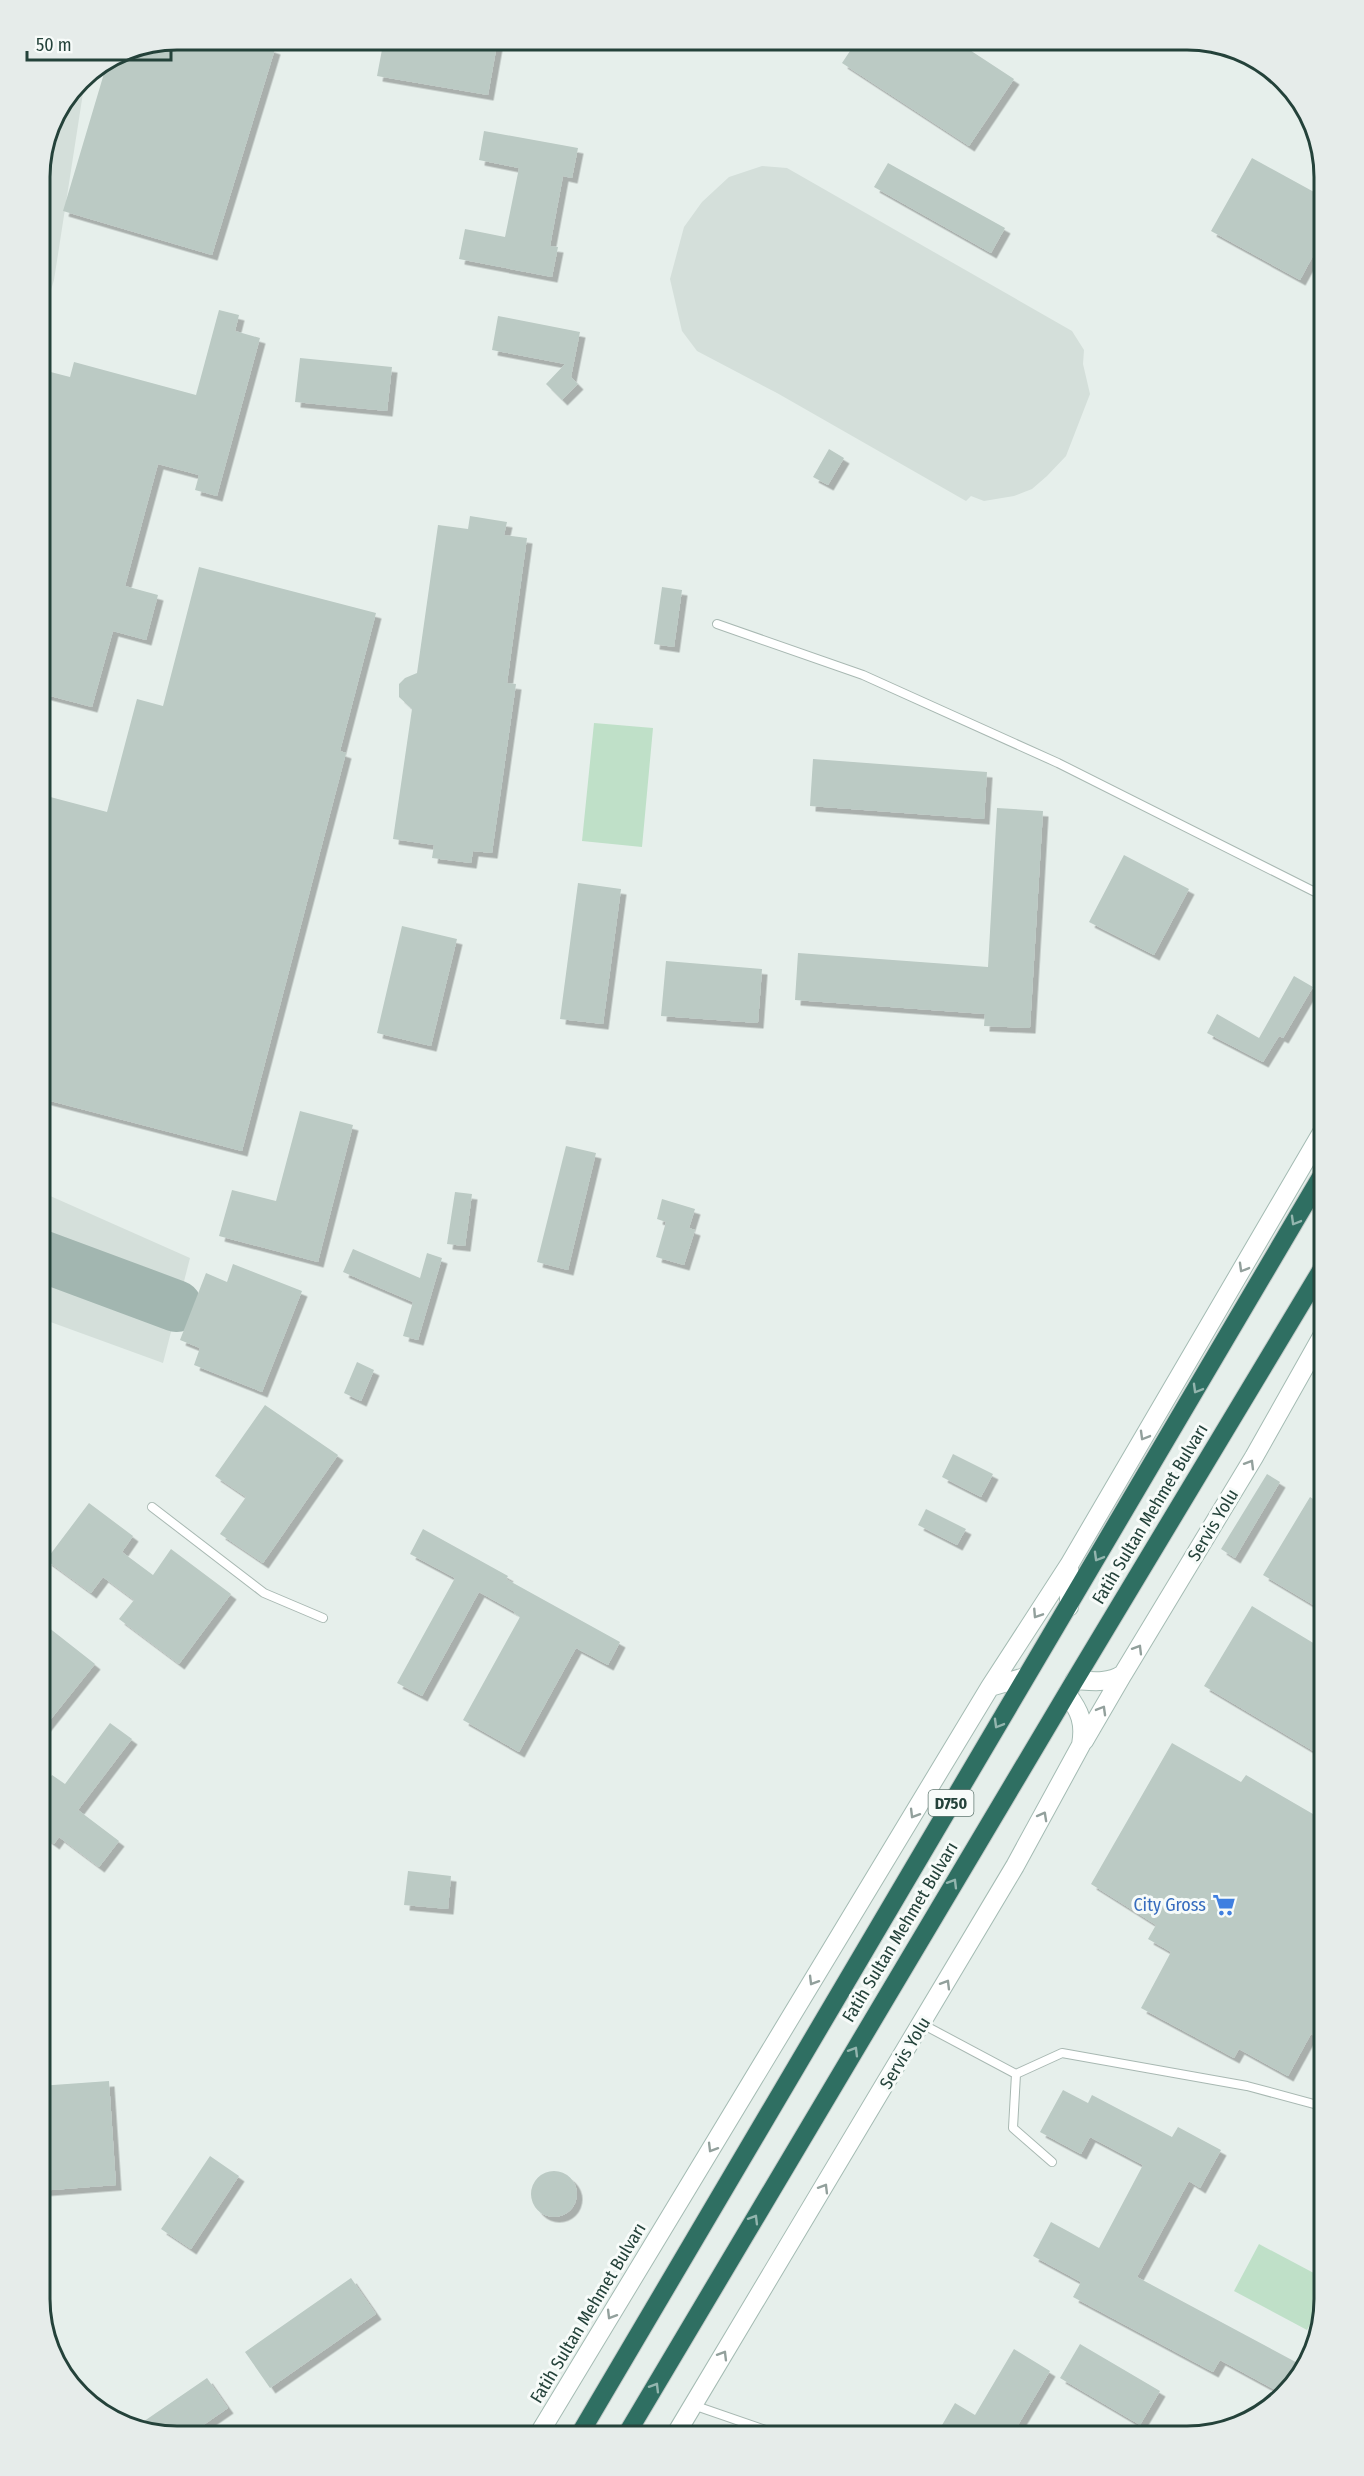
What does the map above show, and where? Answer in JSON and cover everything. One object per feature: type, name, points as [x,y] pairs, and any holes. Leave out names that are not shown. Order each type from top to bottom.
[{"type":"highway","name":"Fatih Sultan Mehmet Bulvarı","points":[[584,2426],[1314,1189]]},
{"type":"highway","name":"Fatih Sultan Mehmet Bulvarı","points":[[632,2426],[1314,1282]]},
{"type":"street","points":[[1069,1565],[1314,1145]]},
{"type":"street","name":"Servis Yolu","points":[[681,2426],[1016,1866],[1123,1674],[1254,1457],[1314,1351]]},
{"type":"street","name":"Fatih Sultan Mehmet Bulvarı","points":[[1069,1565],[1069,1607]]},
{"type":"street","name":"Fatih Sultan Mehmet Bulvarı","points":[[544,2426],[990,1687],[1069,1565]]},
{"type":"street","points":[[1082,1745],[1084,1728],[1082,1717],[1071,1687],[1116,1679],[1123,1674]]},
{"type":"street","points":[[990,1687],[1025,1677]]},
{"type":"lane","points":[[717,624],[863,675],[1058,763],[1314,891]]},
{"type":"lane","points":[[152,1507],[264,1593],[323,1618]]},
{"type":"lane","points":[[922,2024],[1016,2074]]},
{"type":"lane","points":[[1016,2074],[1062,2054],[1247,2086],[1314,2104]]},
{"type":"lane","points":[[1016,2074],[1013,2128],[1052,2162]]},
{"type":"lane","points":[[693,2405],[749,2426]]},
{"type":"shaded area","points":[[83,91],[50,293],[51,159],[54,143],[66,113]]},
{"type":"shaded area","points":[[762,166],[787,168],[1072,331],[1084,350],[1083,364],[1090,394],[1066,456],[1047,476],[1032,489],[1014,496],[984,501],[971,496],[966,501],[777,393],[697,351],[682,331],[670,279],[684,227],[702,202],[729,177]]},
{"type":"shaded area","points":[[50,1196],[190,1258],[163,1363],[50,1322]]},
{"type":"green space","points":[[594,723],[653,728],[642,847],[582,841]]},
{"type":"green space","points":[[1259,2244],[1314,2273],[1313,2320],[1307,2330],[1234,2291]]},
{"type":"building","points":[[275,50],[212,255],[63,211],[106,71],[135,56],[151,52]]},
{"type":"building","points":[[382,50],[496,50],[488,95],[377,76]]},
{"type":"building","points":[[851,50],[970,50],[1014,79],[969,146],[842,63]]},
{"type":"building","points":[[484,131],[578,148],[572,178],[563,176],[550,246],[558,247],[552,277],[459,259],[465,229],[505,237],[519,168],[479,160]]},
{"type":"building","points":[[1252,158],[1314,192],[1314,254],[1300,280],[1211,231]]},
{"type":"building","points":[[888,163],[1005,228],[991,253],[874,187]]},
{"type":"building","points":[[219,310],[239,315],[235,331],[260,338],[217,496],[195,490],[199,475],[158,464],[125,586],[158,595],[146,640],[113,631],[92,707],[50,696],[50,372],[70,377],[74,362],[196,395]]},
{"type":"building","points":[[498,316],[580,332],[571,377],[578,384],[562,400],[546,384],[565,364],[492,350]]},
{"type":"building","points":[[300,358],[392,367],[387,411],[295,402]]},
{"type":"building","points":[[829,449],[844,458],[828,485],[813,477]]},
{"type":"building","points":[[470,516],[507,522],[504,535],[527,538],[507,683],[516,684],[492,853],[473,851],[471,863],[432,858],[434,845],[393,839],[412,709],[399,697],[399,684],[405,678],[417,673],[438,525],[468,529]]},
{"type":"building","points":[[199,567],[376,613],[340,751],[346,753],[242,1151],[50,1101],[50,797],[107,812],[137,699],[163,706]]},
{"type":"building","points":[[662,587],[682,590],[674,647],[654,644]]},
{"type":"building","points":[[813,759],[987,772],[984,819],[810,806]]},
{"type":"building","points":[[997,808],[1043,811],[1030,1028],[984,1026],[985,1014],[795,1000],[798,953],[988,967]]},
{"type":"building","points":[[1124,855],[1189,889],[1154,955],[1089,922]]},
{"type":"building","points":[[578,883],[621,889],[603,1024],[560,1019]]},
{"type":"building","points":[[402,926],[457,939],[431,1046],[377,1033]]},
{"type":"building","points":[[666,961],[762,969],[758,1023],[661,1016]]},
{"type":"building","points":[[1294,976],[1313,987],[1283,1038],[1279,1036],[1263,1062],[1207,1033],[1217,1014],[1259,1038]]},
{"type":"building","points":[[300,1111],[353,1125],[318,1262],[219,1236],[232,1190],[276,1201]]},
{"type":"building","points":[[566,1146],[596,1153],[568,1270],[537,1262]]},
{"type":"building","points":[[455,1192],[472,1194],[465,1246],[447,1244]]},
{"type":"building","points":[[662,1199],[695,1209],[689,1228],[695,1230],[684,1265],[656,1257],[666,1222],[657,1219]]},
{"type":"building","points":[[353,1249],[420,1278],[427,1253],[442,1258],[418,1340],[403,1336],[413,1302],[343,1272]]},
{"type":"building","points":[[233,1264],[302,1291],[262,1392],[194,1365],[200,1348],[180,1340],[206,1273],[227,1282]]},
{"type":"building","points":[[357,1362],[374,1370],[361,1401],[344,1393]]},
{"type":"building","points":[[265,1405],[338,1455],[263,1563],[220,1534],[246,1497],[215,1476]]},
{"type":"building","points":[[953,1454],[993,1474],[981,1497],[942,1477]]},
{"type":"building","points":[[1267,1474],[1280,1482],[1235,1558],[1221,1549]]},
{"type":"building","points":[[1310,1497],[1314,1499],[1314,1605],[1263,1575]]},
{"type":"building","points":[[89,1503],[133,1536],[122,1552],[153,1575],[171,1549],[231,1594],[179,1664],[119,1619],[134,1600],[103,1577],[91,1593],[50,1563],[50,1555]]},
{"type":"building","points":[[926,1509],[966,1529],[957,1545],[918,1525]]},
{"type":"building","points":[[423,1529],[508,1576],[506,1579],[620,1642],[608,1665],[576,1648],[519,1752],[463,1720],[520,1617],[515,1612],[479,1592],[422,1696],[397,1683],[455,1578],[410,1554]]},
{"type":"building","points":[[1252,1606],[1314,1643],[1314,1751],[1204,1686]]},
{"type":"building","points":[[50,1629],[95,1664],[50,1720]]},
{"type":"building","points":[[110,1723],[132,1739],[78,1810],[119,1841],[99,1867],[59,1837],[54,1844],[50,1841],[50,1778],[52,1775],[65,1784]]},
{"type":"building","name":"City Gross","points":[[1172,1743],[1241,1782],[1246,1775],[1314,1815],[1314,2036],[1311,2034],[1288,2076],[1239,2049],[1234,2058],[1141,2008],[1171,1952],[1148,1939],[1156,1925],[1091,1884]]},
{"type":"building","points":[[408,1871],[451,1876],[448,1909],[404,1905]]},
{"type":"building","points":[[109,2081],[116,2185],[50,2190],[50,2085]]},
{"type":"building","points":[[1063,2090],[1088,2103],[1092,2095],[1172,2137],[1178,2127],[1221,2150],[1200,2188],[1189,2181],[1137,2277],[1297,2363],[1276,2390],[1220,2360],[1213,2372],[1073,2297],[1081,2282],[1033,2256],[1051,2222],[1099,2248],[1143,2165],[1090,2137],[1081,2154],[1040,2132]]},
{"type":"building","points":[[210,2156],[239,2176],[191,2249],[161,2229]]},
{"type":"building","points":[[554,2171],[570,2178],[577,2194],[570,2210],[554,2217],[538,2210],[531,2194],[538,2178]]},
{"type":"building","points":[[351,2278],[376,2314],[270,2388],[245,2352]]},
{"type":"building","points":[[1080,2344],[1160,2391],[1140,2425],[1060,2378]]},
{"type":"building","points":[[1014,2349],[1050,2371],[1018,2426],[941,2426],[955,2403],[975,2415]]},
{"type":"building","points":[[207,2378],[228,2408],[202,2426],[168,2426],[143,2422]]},
{"type":"taxiway","points":[[50,1259],[176,1306]]},
{"type":"place","name":"City Gross","points":[[1224,1905]]}]
